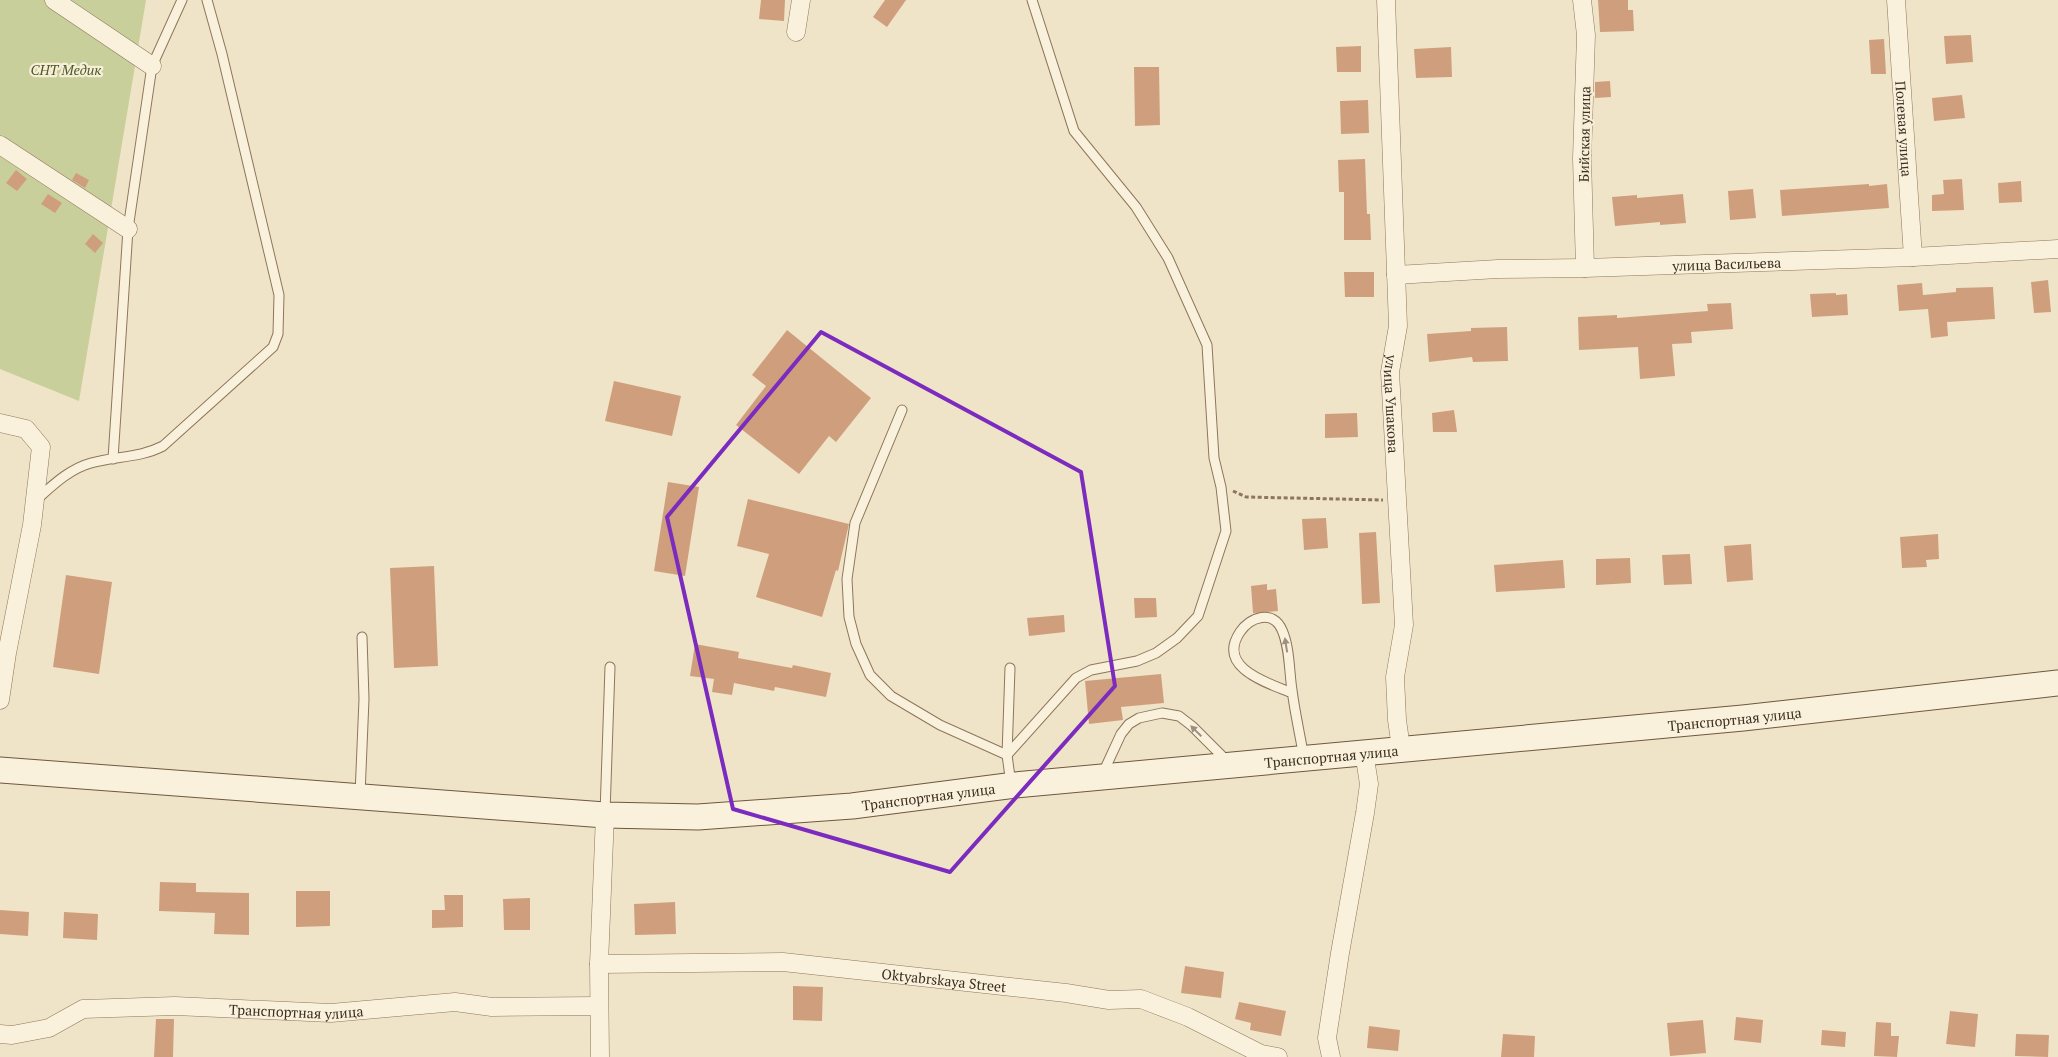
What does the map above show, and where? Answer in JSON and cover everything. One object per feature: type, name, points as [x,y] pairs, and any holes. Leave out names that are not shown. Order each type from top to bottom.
[{"type":"main road","name":"Транспортная улица","points":[[0,770],[605,816],[698,817],[852,806],[1011,786],[1401,748],[1743,718],[2058,683]]},
{"type":"street","points":[[54,0],[152,66]]},
{"type":"street","points":[[796,32],[801,0]]},
{"type":"street","name":"улица Ушакова","points":[[1386,0],[1398,326],[1390,372],[1404,625],[1395,677],[1397,720],[1401,748]]},
{"type":"street","name":"Бийская улица","points":[[1582,0],[1586,35],[1582,158],[1584,268]]},
{"type":"street","name":"Полевая улица","points":[[1896,0],[1912,257]]},
{"type":"street","points":[[0,145],[128,229]]},
{"type":"street","name":"улица Васильева","points":[[1396,275],[1498,269],[1912,257],[2058,249]]},
{"type":"street","points":[[0,423],[26,429],[41,447],[32,526],[7,652],[0,700]]},
{"type":"street","points":[[1331,1057],[1327,1038],[1369,784],[1364,752]]},
{"type":"street","points":[[600,1057],[598,1006],[605,816]]},
{"type":"street","name":"Oktyabrskaya Street","points":[[599,964],[783,962],[1066,993],[1109,1000],[1141,999],[1188,1017],[1261,1054],[1278,1057]]},
{"type":"street","name":"Транспортная улица","points":[[0,1034],[12,1035],[49,1028],[83,1009],[175,1006],[331,1014],[455,1002],[492,1007],[598,1006]]},
{"type":"lane","points":[[113,458],[128,229],[152,66],[182,0]]},
{"type":"lane","points":[[35,500],[68,474],[89,463],[148,454],[163,446],[273,347],[278,334],[279,295],[222,54],[207,0]]},
{"type":"lane","points":[[1007,755],[1076,678],[1091,670],[1137,660],[1156,653],[1177,638],[1198,616],[1226,531],[1221,486],[1214,458],[1206,345],[1168,258],[1136,207],[1074,131],[1032,0]]},
{"type":"lane","points":[[902,410],[855,523],[847,579],[849,617],[856,644],[870,675],[891,696],[940,725],[1007,755]]},
{"type":"lane","points":[[1292,693],[1255,677],[1242,669],[1236,656],[1235,641],[1242,630],[1258,617],[1268,617],[1277,621],[1282,628],[1286,640],[1292,693],[1304,758]]},
{"type":"lane","points":[[360,798],[364,699],[362,637]]},
{"type":"lane","points":[[605,816],[610,667]]},
{"type":"lane","points":[[1010,668],[1007,755],[1011,786]]},
{"type":"lane","points":[[1101,777],[1121,734],[1129,724],[1139,718],[1162,714],[1179,716],[1192,726],[1231,765]]},
{"type":"path","points":[[1221,486],[1246,497],[1396,501]]},
{"type":"highlighted area","points":[[821,332],[1081,472],[1115,686],[950,872],[733,809],[667,517]]},
{"type":"green space","name":"СНТ Медик","points":[[0,0],[146,0],[79,401],[0,369]]},
{"type":"building","points":[[761,0],[785,0],[784,21],[759,19]]},
{"type":"building","points":[[885,0],[906,0],[887,27],[873,17]]},
{"type":"building","points":[[1598,0],[1628,0],[1628,10],[1633,10],[1634,31],[1600,32]]},
{"type":"building","points":[[1971,35],[1973,62],[1946,64],[1944,36]]},
{"type":"building","points":[[1884,39],[1886,74],[1871,74],[1869,40]]},
{"type":"building","points":[[1361,46],[1361,72],[1337,72],[1336,47]]},
{"type":"building","points":[[1451,47],[1452,77],[1416,78],[1414,49]]},
{"type":"building","points":[[1134,67],[1159,67],[1160,125],[1135,126]]},
{"type":"building","points":[[1610,81],[1611,97],[1595,98],[1595,82]]},
{"type":"building","points":[[1962,95],[1965,118],[1934,121],[1932,98]]},
{"type":"building","points":[[1368,100],[1369,133],[1341,134],[1340,101]]},
{"type":"building","points":[[1365,159],[1367,214],[1370,214],[1371,240],[1344,240],[1344,192],[1339,192],[1338,160]]},
{"type":"building","points":[[16,170],[27,179],[17,191],[6,183]]},
{"type":"building","points":[[76,173],[89,180],[85,188],[72,180]]},
{"type":"building","points":[[1962,179],[1964,210],[1932,211],[1932,195],[1944,194],[1943,180]]},
{"type":"building","points":[[2021,181],[2022,202],[1999,203],[1998,183]]},
{"type":"building","points":[[1869,184],[1869,186],[1887,184],[1889,208],[1782,216],[1780,190]]},
{"type":"building","points":[[1753,189],[1756,218],[1730,220],[1728,191]]},
{"type":"building","points":[[48,194],[62,203],[55,213],[41,204]]},
{"type":"building","points":[[1683,194],[1686,223],[1660,225],[1660,222],[1615,226],[1612,197],[1637,195],[1637,198]]},
{"type":"building","points":[[93,234],[103,243],[95,253],[85,244]]},
{"type":"building","points":[[1344,272],[1374,272],[1374,297],[1345,297]]},
{"type":"building","points":[[2048,280],[2051,312],[2034,313],[2031,282]]},
{"type":"building","points":[[1922,283],[1923,295],[1956,292],[1956,288],[1993,287],[1995,319],[1947,322],[1948,336],[1931,338],[1928,309],[1899,311],[1897,285]]},
{"type":"building","points":[[1836,293],[1836,295],[1847,294],[1848,315],[1812,317],[1810,294]]},
{"type":"building","points":[[1731,303],[1733,329],[1691,332],[1692,343],[1672,344],[1675,376],[1640,379],[1638,347],[1579,350],[1578,317],[1617,315],[1617,318],[1708,311],[1707,304]]},
{"type":"building","points":[[1507,327],[1508,361],[1473,362],[1472,357],[1429,362],[1427,334],[1471,331],[1471,328]]},
{"type":"building","points":[[787,330],[871,398],[836,442],[829,436],[799,474],[736,425],[766,386],[752,375]]},
{"type":"building","points":[[614,381],[681,396],[672,436],[605,421]]},
{"type":"building","points":[[1454,410],[1457,432],[1433,432],[1432,413]]},
{"type":"building","points":[[1357,413],[1358,437],[1325,438],[1325,414]]},
{"type":"building","points":[[668,482],[699,487],[685,576],[654,571]]},
{"type":"building","points":[[748,499],[849,524],[838,571],[836,570],[822,617],[756,597],[769,554],[737,546]]},
{"type":"building","points":[[1326,518],[1328,548],[1304,550],[1302,519]]},
{"type":"building","points":[[1376,532],[1380,603],[1362,604],[1359,533]]},
{"type":"building","points":[[1938,534],[1939,559],[1926,560],[1927,567],[1902,568],[1900,537]]},
{"type":"building","points":[[1751,544],[1753,580],[1727,582],[1724,546]]},
{"type":"building","points":[[1690,554],[1692,584],[1664,585],[1662,555]]},
{"type":"building","points":[[1630,558],[1631,583],[1596,585],[1596,559]]},
{"type":"building","points":[[1563,560],[1565,588],[1496,592],[1494,565]]},
{"type":"building","points":[[434,566],[438,666],[394,668],[390,568]]},
{"type":"building","points":[[66,575],[112,582],[99,674],[53,667]]},
{"type":"building","points":[[1267,584],[1267,590],[1276,589],[1278,611],[1253,613],[1251,586]]},
{"type":"building","points":[[1134,598],[1156,598],[1157,617],[1135,618]]},
{"type":"building","points":[[1064,615],[1065,632],[1029,636],[1027,618]]},
{"type":"building","points":[[695,644],[739,652],[738,658],[792,668],[793,665],[831,673],[826,697],[775,687],[774,691],[734,683],[732,695],[712,692],[714,679],[690,676]]},
{"type":"building","points":[[1161,674],[1164,703],[1121,707],[1123,720],[1089,724],[1085,681]]},
{"type":"building","points":[[160,882],[196,883],[196,892],[249,893],[249,935],[214,934],[215,913],[159,911]]},
{"type":"building","points":[[296,891],[330,891],[330,926],[296,927]]},
{"type":"building","points":[[444,895],[463,895],[463,927],[432,928],[432,910],[445,910]]},
{"type":"building","points":[[530,898],[530,930],[504,930],[503,899]]},
{"type":"building","points":[[675,902],[676,934],[635,935],[634,904]]},
{"type":"building","points":[[0,910],[29,912],[28,936],[0,934]]},
{"type":"building","points":[[64,912],[98,914],[97,940],[63,938]]},
{"type":"building","points":[[1185,966],[1224,972],[1221,998],[1181,993]]},
{"type":"building","points":[[793,986],[823,987],[822,1021],[793,1020]]},
{"type":"building","points":[[1239,1002],[1286,1011],[1281,1036],[1250,1030],[1251,1023],[1235,1019]]},
{"type":"building","points":[[1950,1011],[1978,1014],[1975,1047],[1946,1044]]},
{"type":"building","points":[[1736,1017],[1763,1020],[1761,1043],[1734,1040]]},
{"type":"building","points":[[156,1019],[174,1019],[173,1057],[154,1057]]},
{"type":"building","points":[[1703,1020],[1706,1053],[1670,1056],[1667,1023]]},
{"type":"building","points":[[1876,1022],[1891,1023],[1891,1036],[1899,1036],[1897,1057],[1874,1056]]},
{"type":"building","points":[[1369,1026],[1400,1030],[1398,1051],[1367,1048]]},
{"type":"building","points":[[1822,1030],[1846,1032],[1845,1047],[1821,1045]]},
{"type":"building","points":[[1503,1034],[1535,1036],[1534,1057],[1501,1057]]},
{"type":"building","points":[[2016,1034],[2049,1035],[2048,1057],[2015,1056]]}]
